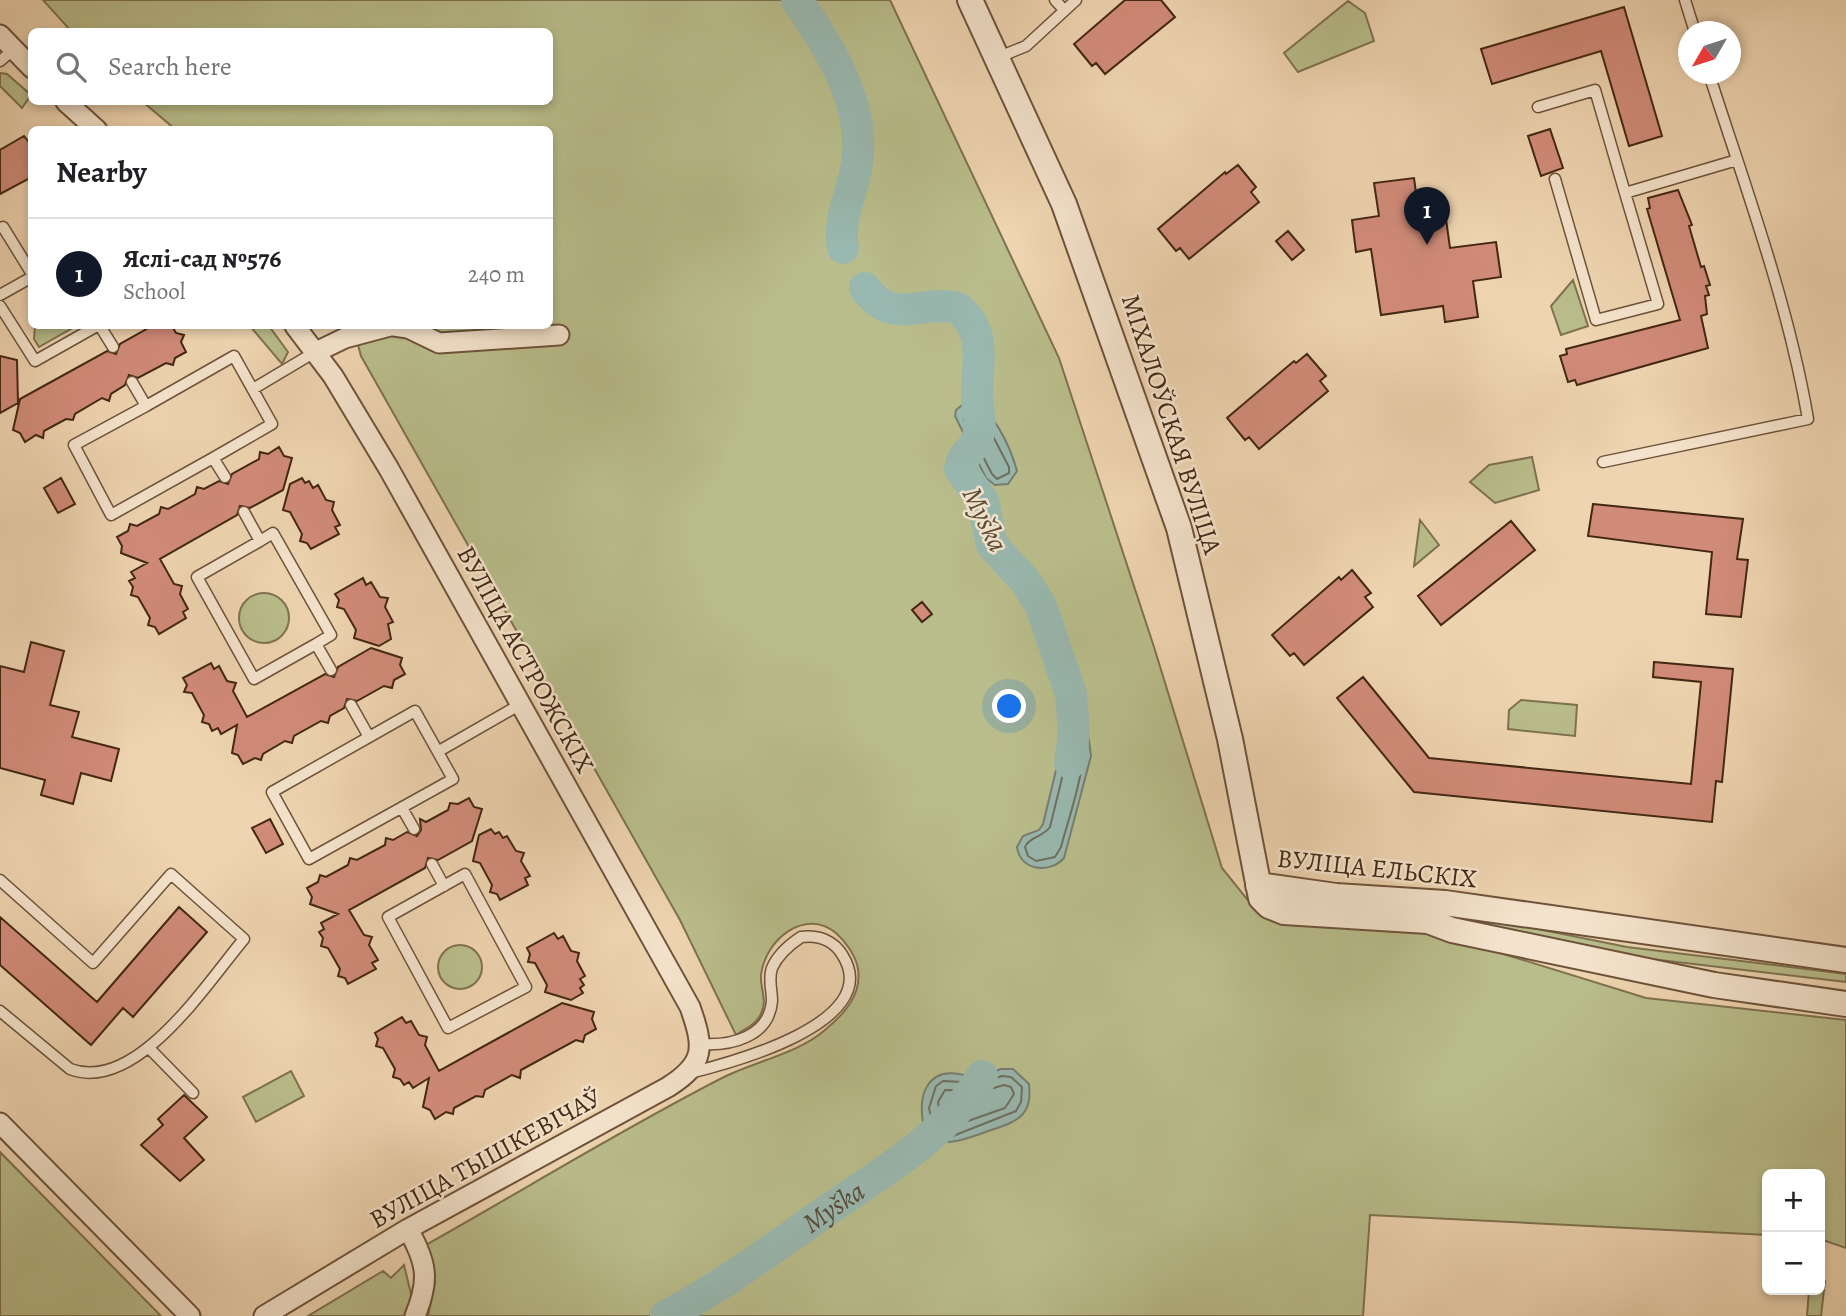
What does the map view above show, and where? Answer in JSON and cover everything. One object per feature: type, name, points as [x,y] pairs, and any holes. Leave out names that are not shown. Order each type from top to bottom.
[{"type":"street","name":"МІХАЛОЎСКАЯ ВУЛІЦА","points":[[970,0],[1069,216],[1179,528],[1230,738],[1258,886]]},
{"type":"street","points":[[0,34],[7,55],[28,66]]},
{"type":"street","points":[[69,105],[93,126]]},
{"type":"street","name":"ВУЛІЦА АСТРОЖСКІХ","points":[[297,329],[316,352],[389,469],[690,1007],[699,1035]]},
{"type":"street","points":[[316,352],[345,338],[380,329]]},
{"type":"street","points":[[410,329],[439,343],[559,335]]},
{"type":"street","name":"ВУЛІЦА ЕЛЬСКІХ","points":[[1846,960],[1446,903],[1336,896],[1258,886],[1261,898],[1269,906],[1284,912],[1428,921],[1452,930],[1714,985],[1846,1004]]},
{"type":"street","points":[[690,1073],[699,1035]]},
{"type":"street","name":"ВУЛІЦА ТЫШКЕВІЧАЎ","points":[[264,1316],[408,1229],[690,1073]]},
{"type":"street","points":[[0,1123],[190,1316]]},
{"type":"street","points":[[408,1229],[418,1247],[425,1276],[424,1293],[415,1316]]},
{"type":"lane","points":[[1055,0],[1064,10]]},
{"type":"lane","points":[[998,58],[1026,46],[1076,0]]},
{"type":"lane","points":[[1685,0],[1692,21]]},
{"type":"lane","points":[[1603,462],[1808,419],[1797,364],[1712,84]]},
{"type":"lane","points":[[1538,107],[1595,90],[1658,304],[1596,320],[1555,178]]},
{"type":"lane","points":[[1625,193],[1737,160]]},
{"type":"lane","points":[[1,226],[28,270]]},
{"type":"lane","points":[[0,295],[28,278]]},
{"type":"lane","points":[[0,306],[35,361],[93,329]]},
{"type":"lane","points":[[100,329],[113,347]]},
{"type":"lane","points":[[253,389],[316,352]]},
{"type":"lane","points":[[234,356],[272,425],[111,515],[74,445],[146,406],[234,356]]},
{"type":"lane","points":[[132,382],[146,406]]},
{"type":"lane","points":[[213,458],[225,477]]},
{"type":"lane","points":[[244,512],[260,541]]},
{"type":"lane","points":[[273,533],[331,635],[316,644],[254,680],[197,578],[273,533]]},
{"type":"lane","points":[[316,644],[331,670]]},
{"type":"lane","points":[[439,751],[521,704]]},
{"type":"lane","points":[[351,705],[369,737]]},
{"type":"lane","points":[[415,711],[439,751],[453,779],[309,859],[272,792],[415,711]]},
{"type":"lane","points":[[402,808],[414,829]]},
{"type":"lane","points":[[432,864],[444,886]]},
{"type":"lane","points":[[0,880],[93,963],[170,874],[244,939],[149,1048],[118,1069],[107,1073],[81,1073],[64,1065],[0,1011]]},
{"type":"lane","points":[[465,874],[526,987],[448,1028],[388,917],[444,886],[465,874]]},
{"type":"lane","points":[[690,1073],[741,1060],[785,1043],[816,1026],[844,996],[847,965],[842,953],[827,940],[801,936],[786,948],[771,971],[770,1013],[763,1024],[747,1038],[734,1042],[699,1035]]},
{"type":"lane","points":[[149,1048],[193,1093]]},
{"type":"green space","points":[[43,0],[890,0],[1059,358],[1154,647],[1222,868],[1259,914],[1273,921],[1413,926],[1646,998],[1846,1020],[1846,1248],[1825,1241],[1825,1169],[1762,1169],[1762,1235],[1370,1215],[1363,1316],[428,1316],[435,1282],[424,1246],[686,1097],[736,1071],[789,1051],[814,1038],[839,1017],[850,1003],[859,978],[857,964],[843,941],[824,926],[812,924],[788,931],[778,939],[764,962],[761,980],[764,1002],[758,1019],[736,1035],[680,920],[361,356],[354,329],[553,329],[553,126],[171,126],[147,105],[553,105],[553,28],[68,28]]},
{"type":"green space","points":[[1348,1],[1365,13],[1374,41],[1298,72],[1284,53]]},
{"type":"green space","points":[[0,73],[7,74],[28,92],[28,99],[22,108],[0,86]]},
{"type":"green space","points":[[1573,280],[1588,326],[1561,335],[1551,306]]},
{"type":"green space","points":[[35,329],[71,329],[39,347],[34,339]]},
{"type":"green space","points":[[253,329],[271,329],[288,352],[282,364]]},
{"type":"green space","points":[[1532,457],[1539,490],[1495,503],[1470,482],[1489,465]]},
{"type":"green space","points":[[1420,520],[1439,545],[1414,566]]},
{"type":"green space","points":[[264,593],[281,601],[289,618],[281,635],[264,643],[247,635],[239,618],[247,601]]},
{"type":"green space","points":[[1521,700],[1577,705],[1575,736],[1508,729],[1509,710]]},
{"type":"green space","points":[[1449,911],[1627,947],[1846,974],[1846,982],[1626,956],[1443,916]]},
{"type":"green space","points":[[460,945],[469,946],[476,951],[481,958],[481,976],[476,983],[469,988],[460,989],[451,988],[444,983],[439,976],[438,967],[439,958],[444,951],[451,946]]},
{"type":"green space","points":[[291,1071],[304,1096],[256,1122],[243,1097]]},
{"type":"green space","points":[[0,1152],[161,1316],[0,1316]]},
{"type":"green space","points":[[404,1265],[412,1298],[404,1316],[308,1316],[383,1271],[391,1278]]},
{"type":"green space","points":[[1809,1295],[1823,1295],[1821,1316],[1807,1316]]},
{"type":"water","points":[[966,402],[984,410],[1005,440],[1017,471],[1008,484],[995,485],[986,478],[955,416],[956,410]]},
{"type":"water","points":[[1073,720],[1078,721],[1088,733],[1091,756],[1064,858],[1051,866],[1036,867],[1024,861],[1017,847],[1023,836],[1039,830],[1043,824],[1067,725]]},
{"type":"water","points":[[1001,1069],[1013,1069],[1029,1084],[1029,1101],[1022,1115],[1003,1126],[959,1140],[948,1142],[931,1138],[922,1119],[922,1103],[931,1081],[947,1073],[978,1076]]},
{"type":"building","points":[[1125,0],[1161,0],[1175,17],[1105,74],[1096,63],[1092,66],[1074,44]]},
{"type":"building","points":[[1624,7],[1662,136],[1629,146],[1601,51],[1492,84],[1481,49]]},
{"type":"building","points":[[1550,129],[1563,168],[1541,176],[1528,136]]},
{"type":"building","points":[[24,136],[28,141],[28,179],[0,194],[0,150]]},
{"type":"building","points":[[1238,165],[1256,187],[1251,192],[1259,202],[1189,259],[1180,248],[1176,251],[1158,229],[1225,172],[1226,174]]},
{"type":"building","points":[[1414,178],[1420,223],[1446,219],[1450,248],[1496,242],[1501,277],[1473,281],[1478,317],[1445,322],[1443,306],[1381,315],[1371,249],[1356,252],[1352,220],[1379,216],[1374,183]]},
{"type":"building","points":[[1678,190],[1692,225],[1689,226],[1701,267],[1704,266],[1710,285],[1706,286],[1709,295],[1705,296],[1707,314],[1701,316],[1708,348],[1577,385],[1575,380],[1568,382],[1560,356],[1567,354],[1566,349],[1680,320],[1647,209],[1650,208],[1648,198]]},
{"type":"building","points":[[1288,231],[1304,250],[1292,260],[1276,241]]},
{"type":"building","points":[[147,329],[174,329],[176,333],[184,335],[181,342],[186,352],[175,358],[173,365],[166,363],[138,378],[129,375],[125,385],[111,394],[109,401],[102,398],[75,414],[73,420],[66,419],[44,431],[43,438],[36,435],[25,442],[20,433],[13,430],[20,399],[107,351],[116,354],[120,344]]},
{"type":"building","points":[[1307,354],[1326,376],[1320,381],[1328,391],[1259,449],[1249,437],[1245,440],[1227,418],[1294,361],[1296,363]]},
{"type":"building","points":[[0,356],[17,360],[18,403],[0,413]]},
{"type":"building","points":[[279,447],[284,456],[292,458],[283,490],[250,508],[240,506],[237,515],[160,559],[174,584],[182,586],[180,594],[188,609],[183,612],[186,618],[159,634],[155,627],[148,625],[150,618],[138,597],[131,595],[133,587],[129,581],[135,578],[131,572],[147,563],[121,553],[122,546],[117,537],[128,531],[130,524],[137,526],[159,514],[161,507],[168,509],[195,494],[197,487],[204,489],[219,481],[228,484],[232,474],[259,459],[260,452],[268,454]]},
{"type":"building","points":[[61,478],[75,504],[58,513],[44,488]]},
{"type":"building","points":[[302,478],[305,483],[309,481],[313,488],[318,485],[326,500],[334,502],[332,510],[340,525],[335,527],[339,534],[311,549],[307,543],[300,541],[302,534],[290,512],[283,510],[290,484]]},
{"type":"building","points":[[1593,504],[1743,519],[1737,559],[1748,560],[1741,617],[1706,614],[1712,552],[1588,536]]},
{"type":"building","points":[[1511,521],[1535,550],[1441,625],[1418,596]]},
{"type":"building","points":[[1352,570],[1371,593],[1365,597],[1373,607],[1304,665],[1294,653],[1290,656],[1272,635],[1339,577],[1341,580]]},
{"type":"building","points":[[363,578],[366,585],[371,582],[380,597],[388,598],[385,607],[393,622],[388,624],[391,639],[379,646],[354,638],[356,630],[344,609],[337,607],[339,600],[335,594]]},
{"type":"building","points":[[922,602],[932,614],[922,622],[912,610]]},
{"type":"building","points":[[31,642],[64,651],[50,705],[79,712],[72,737],[119,749],[111,781],[81,773],[73,804],[41,795],[45,780],[0,768],[0,666],[24,672]]},
{"type":"building","points":[[371,648],[402,658],[400,665],[405,674],[394,680],[392,688],[384,686],[357,701],[347,699],[344,708],[330,716],[328,723],[321,721],[294,736],[292,743],[285,741],[263,754],[261,760],[255,758],[243,764],[238,755],[232,753],[237,725],[221,734],[218,728],[212,731],[209,724],[202,722],[204,715],[192,693],[184,692],[187,685],[183,678],[211,663],[214,669],[219,666],[227,681],[236,683],[233,691],[247,717],[325,674],[334,677],[338,667]]},
{"type":"building","points":[[1654,662],[1733,669],[1722,782],[1716,781],[1712,822],[1414,792],[1337,698],[1363,677],[1429,758],[1691,784],[1701,682],[1653,677]]},
{"type":"building","points":[[469,798],[474,807],[482,809],[472,841],[438,860],[428,858],[425,868],[349,910],[364,935],[372,937],[369,945],[378,960],[372,963],[376,969],[348,984],[345,978],[338,976],[340,969],[328,948],[321,946],[323,938],[319,932],[324,929],[321,923],[338,914],[310,904],[312,897],[307,888],[318,882],[320,875],[326,877],[348,865],[350,858],[357,860],[385,845],[386,838],[393,840],[407,832],[417,836],[421,830],[420,819],[426,822],[448,810],[450,803],[458,804]]},
{"type":"building","points":[[270,819],[283,844],[266,853],[252,828]]},
{"type":"building","points":[[491,829],[495,834],[499,832],[503,838],[507,836],[516,851],[524,853],[521,861],[530,876],[525,878],[528,885],[500,900],[497,894],[490,892],[492,885],[480,863],[473,861],[479,835]]},
{"type":"building","points":[[179,907],[207,932],[133,1017],[123,1008],[91,1045],[0,965],[0,917],[97,1002]]},
{"type":"building","points":[[554,933],[558,939],[563,936],[571,951],[579,953],[577,961],[585,976],[580,979],[584,985],[580,988],[583,993],[571,1000],[545,992],[547,985],[535,963],[528,962],[530,954],[527,948]]},
{"type":"building","points":[[562,1003],[594,1012],[592,1019],[596,1029],[585,1035],[583,1042],[576,1040],[521,1070],[520,1078],[512,1075],[485,1090],[483,1097],[476,1096],[454,1108],[453,1114],[446,1112],[435,1119],[430,1110],[423,1107],[429,1078],[413,1088],[409,1082],[404,1085],[400,1079],[393,1077],[395,1069],[383,1048],[376,1046],[378,1039],[375,1033],[402,1017],[406,1023],[411,1021],[419,1035],[427,1037],[425,1045],[439,1071]]},
{"type":"building","points":[[184,1095],[207,1117],[184,1138],[204,1160],[180,1181],[141,1145],[163,1125],[158,1119]]},
{"type":"waterway","name":"Муška","points":[[797,0],[833,58],[851,101],[856,124],[856,169],[842,227],[843,248]]},
{"type":"waterway","name":"Муška","points":[[865,288],[875,300],[897,309],[944,306],[958,308],[974,328],[979,350],[977,399],[980,427],[976,442],[960,469],[983,501],[992,545],[1026,582],[1041,606],[1071,694],[1074,733],[1070,763]]},
{"type":"waterway","name":"Муška","points":[[666,1316],[746,1268],[910,1153],[950,1118],[982,1076]]},
{"type":"place","name":"Яслі-сад №576","points":[[1427,245]]}]
